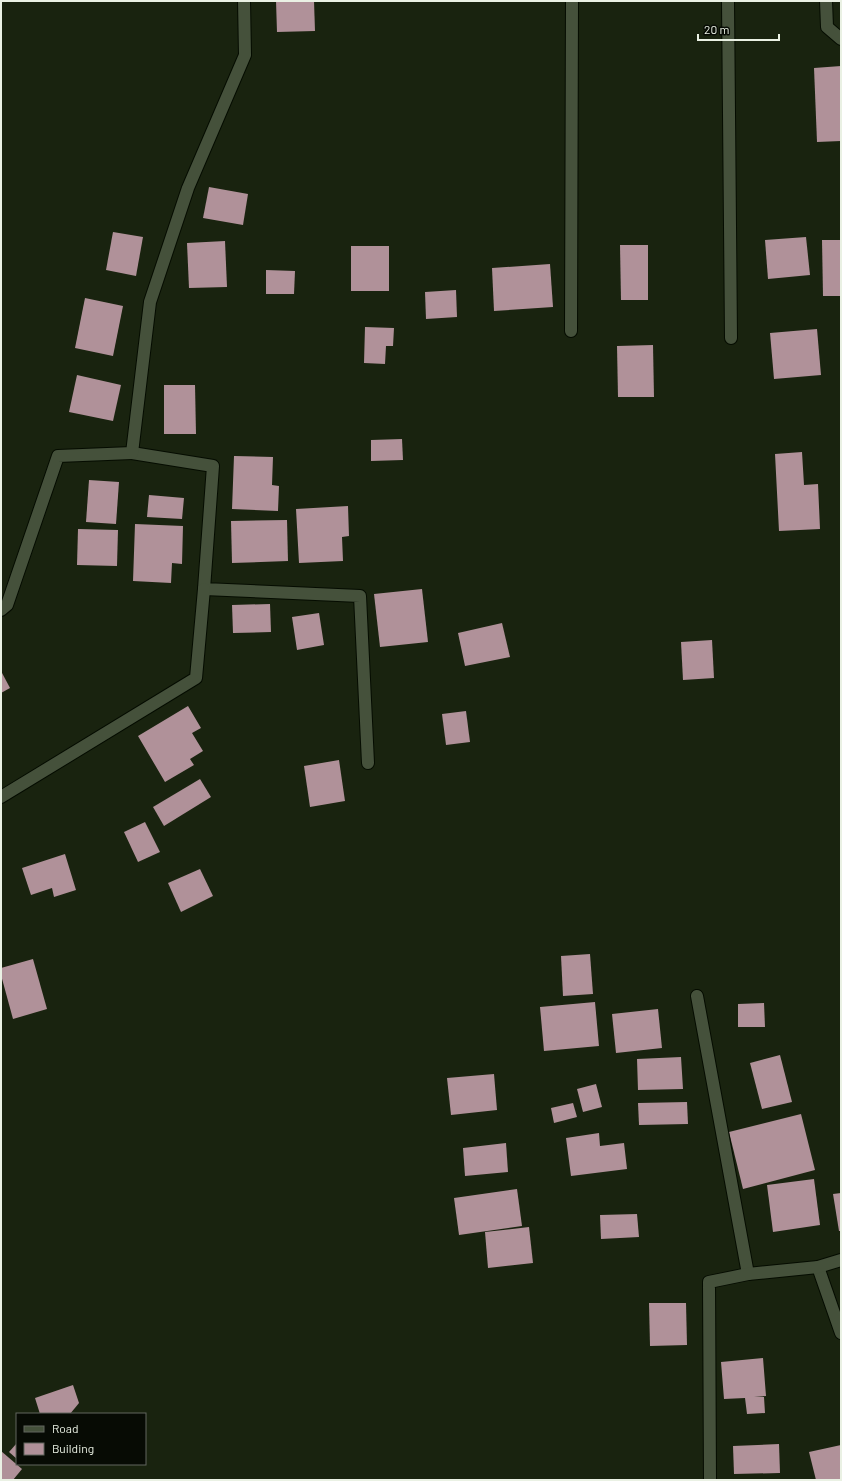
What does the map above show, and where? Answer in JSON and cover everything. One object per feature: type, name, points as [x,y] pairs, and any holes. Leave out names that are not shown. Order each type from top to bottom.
[{"type":"street","points":[[132,453],[150,302],[188,188],[245,55],[244,1]]},
{"type":"street","points":[[571,331],[572,1]]},
{"type":"street","points":[[728,1],[731,338]]},
{"type":"street","points":[[826,1],[827,27],[841,39]]},
{"type":"street","points":[[1,610],[7,605],[58,456],[132,453],[214,466],[196,678],[1,797]]},
{"type":"street","points":[[204,589],[360,596],[368,763]]},
{"type":"street","points":[[698,996],[748,1274]]},
{"type":"street","points":[[710,1480],[709,1282],[748,1274],[818,1267],[841,1260]]},
{"type":"street","points":[[818,1267],[841,1333]]},
{"type":"building","points":[[276,1],[314,1],[315,31],[277,32]]},
{"type":"building","points":[[841,66],[841,141],[817,142],[814,68]]},
{"type":"building","points":[[209,187],[248,194],[243,225],[203,218]]},
{"type":"building","points":[[113,232],[143,237],[136,276],[106,270]]},
{"type":"building","points":[[806,237],[810,275],[768,279],[765,240]]},
{"type":"building","points":[[822,240],[841,240],[841,296],[823,296]]},
{"type":"building","points":[[225,241],[227,287],[189,288],[187,243]]},
{"type":"building","points":[[620,245],[648,245],[648,300],[621,300]]},
{"type":"building","points":[[351,246],[389,246],[389,291],[351,291]]},
{"type":"building","points":[[550,264],[553,307],[494,311],[492,268]]},
{"type":"building","points":[[266,270],[295,271],[294,294],[266,294]]},
{"type":"building","points":[[456,290],[457,317],[426,319],[425,292]]},
{"type":"building","points":[[85,298],[123,306],[113,356],[75,348]]},
{"type":"building","points":[[365,327],[394,328],[393,346],[386,346],[385,364],[364,363]]},
{"type":"building","points":[[817,329],[821,375],[774,379],[770,333]]},
{"type":"building","points":[[653,345],[654,397],[618,397],[617,346]]},
{"type":"building","points":[[77,375],[121,385],[113,421],[69,412]]},
{"type":"building","points":[[164,385],[195,385],[196,434],[164,434]]},
{"type":"building","points":[[402,439],[403,460],[371,461],[371,440]]},
{"type":"building","points":[[802,452],[804,485],[818,484],[820,529],[779,531],[775,454]]},
{"type":"building","points":[[234,456],[273,457],[272,485],[279,486],[278,511],[232,509]]},
{"type":"building","points":[[89,480],[119,482],[116,524],[86,522]]},
{"type":"building","points":[[149,495],[184,498],[182,519],[147,517]]},
{"type":"building","points":[[348,506],[349,536],[342,537],[343,561],[299,563],[296,509]]},
{"type":"building","points":[[287,520],[288,561],[232,563],[231,521]]},
{"type":"building","points":[[135,524],[183,526],[182,564],[172,563],[171,583],[133,581]]},
{"type":"building","points":[[78,529],[118,530],[117,566],[77,565]]},
{"type":"building","points":[[422,589],[428,642],[380,647],[374,594]]},
{"type":"building","points":[[270,604],[271,632],[233,633],[232,605]]},
{"type":"building","points":[[319,613],[324,645],[297,650],[292,617]]},
{"type":"building","points":[[502,623],[510,657],[465,666],[458,633]]},
{"type":"building","points":[[712,640],[714,678],[683,680],[681,642]]},
{"type":"building","points":[[1,671],[10,688],[1,693]]},
{"type":"building","points":[[188,706],[201,728],[192,733],[203,751],[190,759],[194,765],[165,782],[138,736]]},
{"type":"building","points":[[466,711],[470,742],[446,745],[442,714]]},
{"type":"building","points":[[339,760],[345,801],[310,807],[304,766]]},
{"type":"building","points":[[200,779],[211,797],[164,826],[153,807]]},
{"type":"building","points":[[145,822],[160,852],[138,862],[124,832]]},
{"type":"building","points":[[65,854],[76,890],[54,897],[52,888],[31,895],[22,868]]},
{"type":"building","points":[[200,869],[213,896],[181,912],[168,883]]},
{"type":"building","points":[[590,954],[593,994],[563,996],[561,956]]},
{"type":"building","points":[[33,959],[47,1009],[13,1019],[1,975],[1,968]]},
{"type":"building","points":[[595,1002],[599,1046],[544,1051],[540,1007]]},
{"type":"building","points":[[764,1003],[765,1027],[738,1027],[738,1004]]},
{"type":"building","points":[[658,1009],[662,1048],[616,1053],[612,1014]]},
{"type":"building","points":[[780,1055],[792,1102],[762,1109],[750,1063]]},
{"type":"building","points":[[681,1057],[683,1089],[638,1090],[637,1059]]},
{"type":"building","points":[[494,1074],[497,1110],[451,1115],[447,1078]]},
{"type":"building","points":[[596,1084],[602,1107],[583,1112],[577,1089]]},
{"type":"building","points":[[687,1102],[688,1124],[639,1125],[638,1103]]},
{"type":"building","points":[[573,1103],[577,1117],[554,1123],[551,1108]]},
{"type":"building","points":[[801,1114],[815,1170],[743,1189],[729,1132]]},
{"type":"building","points":[[599,1133],[600,1146],[624,1143],[627,1169],[571,1176],[566,1138]]},
{"type":"building","points":[[506,1143],[508,1172],[465,1176],[463,1148]]},
{"type":"building","points":[[814,1179],[820,1225],[773,1232],[767,1185]]},
{"type":"building","points":[[517,1189],[522,1226],[459,1235],[454,1198]]},
{"type":"building","points":[[841,1193],[841,1231],[839,1231],[833,1194]]},
{"type":"building","points":[[637,1214],[639,1237],[601,1239],[600,1215]]},
{"type":"building","points":[[529,1227],[533,1263],[488,1268],[485,1232]]},
{"type":"building","points":[[649,1303],[686,1303],[687,1345],[650,1346]]},
{"type":"building","points":[[763,1358],[766,1396],[754,1397],[764,1397],[765,1413],[747,1414],[745,1398],[724,1399],[721,1362]]},
{"type":"building","points":[[73,1385],[79,1403],[71,1413],[40,1413],[35,1398]]},
{"type":"building","points":[[16,1444],[16,1458],[9,1452]]},
{"type":"building","points":[[779,1444],[780,1473],[734,1474],[733,1446]]},
{"type":"building","points":[[841,1445],[841,1480],[816,1480],[809,1452]]},
{"type":"building","points":[[1,1451],[22,1469],[13,1480],[1,1480]]}]
